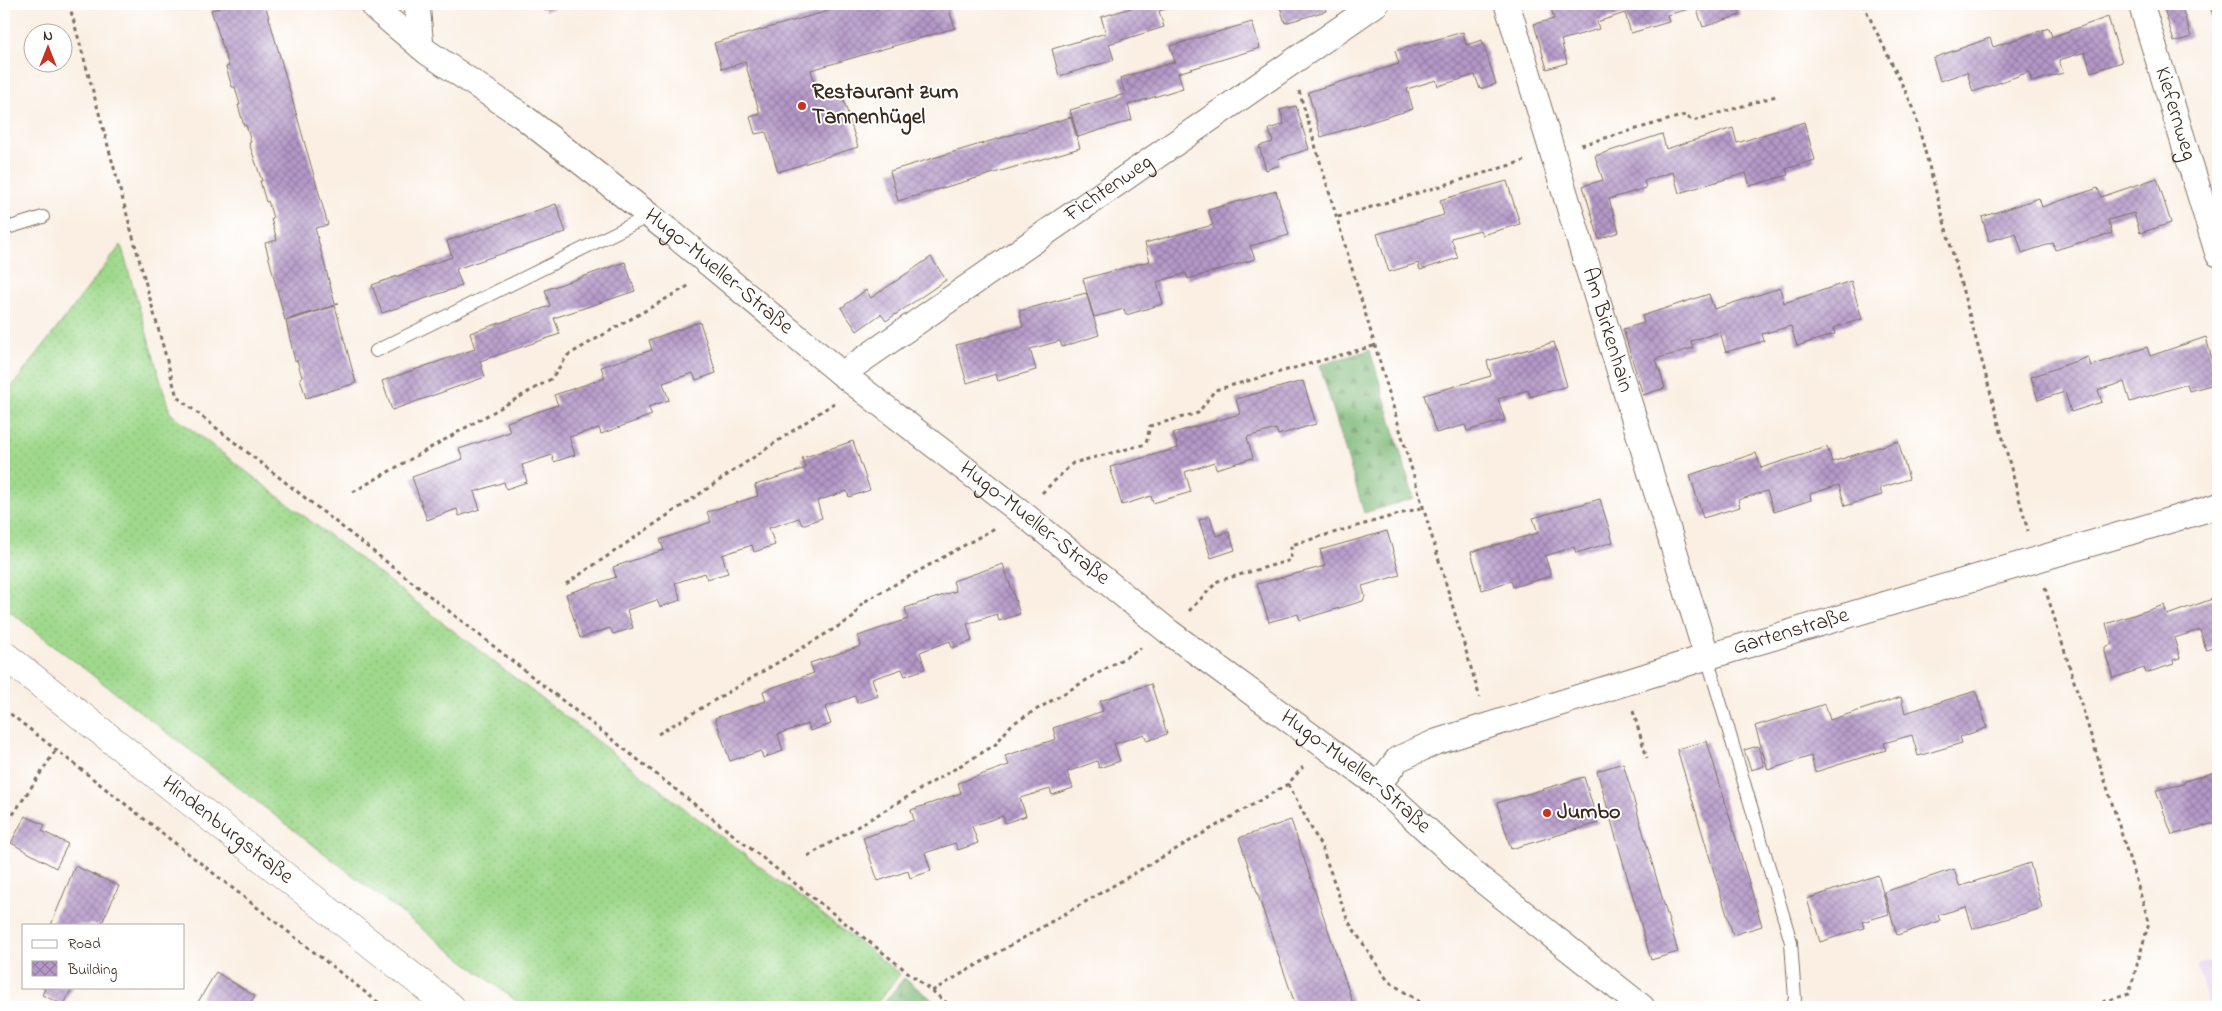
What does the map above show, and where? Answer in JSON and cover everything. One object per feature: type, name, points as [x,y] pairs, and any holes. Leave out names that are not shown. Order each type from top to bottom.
[{"type":"main road","name":"Hindenburgstraße","points":[[4,654],[451,1007]]},
{"type":"street","name":"Hugo-Mueller-Straße","points":[[372,4],[421,47],[521,115],[649,216],[850,380],[1022,513],[1169,632],[1322,746],[1378,785],[1478,877],[1642,1007]]},
{"type":"street","points":[[418,4],[421,47]]},
{"type":"street","name":"Fichtenweg","points":[[850,380],[1290,61],[1376,4]]},
{"type":"street","name":"Am Birkenhain","points":[[1507,4],[1706,658]]},
{"type":"street","name":"Kiefernweg","points":[[2141,4],[2218,254]]},
{"type":"street","name":"Gartenstraße","points":[[1378,785],[1398,759],[1436,742],[1706,658],[2218,506]]},
{"type":"lane","points":[[376,351],[649,216]]},
{"type":"lane","points":[[4,228],[43,217]]},
{"type":"lane","points":[[1706,658],[1791,942],[1795,999],[1792,1007]]},
{"type":"path","points":[[69,4],[176,397],[952,1007]]},
{"type":"path","points":[[1863,4],[1913,107],[2036,560],[2149,922],[2130,994],[2086,1007]]},
{"type":"path","points":[[1290,61],[1377,346],[1488,725]]},
{"type":"path","points":[[353,492],[551,379],[568,354],[716,270]]},
{"type":"path","points":[[658,734],[854,617],[862,603],[1022,513],[1072,463],[1146,444],[1150,426],[1198,413],[1215,390],[1377,346]]},
{"type":"path","points":[[566,584],[850,380]]},
{"type":"path","points":[[808,856],[995,745],[1012,724],[1169,632],[1218,581],[1291,560],[1291,545],[1424,507]]},
{"type":"path","points":[[1625,683],[1647,758]]},
{"type":"path","points":[[4,709],[384,1007]]},
{"type":"path","points":[[932,991],[1288,784],[1322,746]]},
{"type":"path","points":[[4,828],[56,750]]},
{"type":"path","points":[[1288,784],[1322,848],[1348,921],[1388,981],[1427,1007]]},
{"type":"shaded area","points":[[2218,959],[2218,1007],[2209,1007],[2197,965]]},
{"type":"green space","points":[[121,245],[170,413],[900,974],[874,1007],[524,1007],[4,607],[4,397]]},
{"type":"green space","points":[[1370,350],[1414,498],[1364,513],[1320,365]]},
{"type":"green space","points":[[904,978],[942,1007],[881,1007]]},
{"type":"building","points":[[233,4],[265,4],[328,225],[315,228],[335,304],[339,304],[285,320],[265,243],[277,240],[271,219],[273,218],[268,201],[266,202],[260,181],[262,181],[249,143],[251,142],[246,125],[244,126],[235,87],[232,87],[226,67],[229,66],[211,10]]},
{"type":"building","points":[[543,4],[567,4],[545,11]]},
{"type":"building","points":[[853,4],[947,4],[955,28],[811,70],[819,98],[841,91],[858,147],[778,172],[766,132],[755,134],[750,117],[760,114],[745,62],[722,69],[714,43]]},
{"type":"building","points":[[1144,4],[1182,4],[1159,11],[1164,27],[1109,44],[1114,60],[1059,76],[1052,49],[1106,33],[1101,17]]},
{"type":"building","points":[[1279,4],[1324,4],[1326,11],[1285,23]]},
{"type":"building","points":[[1550,4],[1753,4],[1738,9],[1740,15],[1703,27],[1696,7],[1667,15],[1669,22],[1631,33],[1625,13],[1597,22],[1599,29],[1561,40],[1567,63],[1547,69],[1534,24],[1554,19]]},
{"type":"building","points":[[2192,4],[2182,7],[2191,37],[2174,42],[2163,5]]},
{"type":"building","points":[[2209,4],[2218,4],[2218,18],[2214,19]]},
{"type":"building","points":[[2108,17],[2122,62],[2091,72],[2085,52],[2059,60],[2063,73],[2032,82],[2029,72],[1973,92],[1967,72],[1940,81],[1933,58],[1990,38],[1993,47],[2049,28],[2052,37]]},
{"type":"building","points":[[1252,22],[1260,48],[1178,73],[1183,88],[1128,105],[1132,120],[1078,137],[1070,110],[1125,94],[1120,78],[1175,62],[1170,46]]},
{"type":"building","points":[[1463,32],[1466,45],[1482,40],[1496,84],[1480,89],[1475,75],[1438,86],[1436,80],[1407,89],[1413,109],[1321,137],[1308,92],[1399,64],[1395,51]]},
{"type":"building","points":[[1296,106],[1309,149],[1278,159],[1280,165],[1266,170],[1259,146],[1273,142],[1269,129],[1284,124],[1280,110]]},
{"type":"building","points":[[1071,117],[1080,148],[898,201],[890,171]]},
{"type":"building","points":[[1804,122],[1815,160],[1786,169],[1788,175],[1750,186],[1746,173],[1679,193],[1673,172],[1644,181],[1646,188],[1609,199],[1619,232],[1599,239],[1583,186],[1603,180],[1595,156],[1662,134],[1666,149],[1733,128],[1737,143]]},
{"type":"building","points":[[2157,178],[2171,223],[2140,233],[2134,213],[2108,220],[2112,233],[2055,250],[2053,243],[2022,253],[2016,233],[1989,241],[1982,217],[2039,198],[2042,207],[2098,188],[2101,197]]},
{"type":"building","points":[[1507,181],[1520,224],[1482,235],[1480,230],[1451,238],[1458,258],[1420,270],[1418,263],[1389,272],[1377,234],[1444,215],[1440,200]]},
{"type":"building","points":[[1276,191],[1289,235],[1250,246],[1255,259],[1188,279],[1186,273],[1157,282],[1163,304],[1126,315],[1124,309],[1094,317],[1083,279],[1150,261],[1145,243],[1213,225],[1208,210]]},
{"type":"building","points":[[556,204],[566,232],[456,269],[462,286],[382,313],[372,285],[452,257],[447,241]]},
{"type":"building","points":[[931,257],[946,280],[886,321],[881,314],[857,331],[841,308],[866,290],[871,298]]},
{"type":"building","points":[[625,262],[635,291],[554,318],[560,334],[480,361],[485,377],[392,410],[382,381],[475,349],[470,333],[550,306],[545,290]]},
{"type":"building","points":[[1851,281],[1862,319],[1833,328],[1835,334],[1797,346],[1791,326],[1762,334],[1764,341],[1726,352],[1720,332],[1691,341],[1693,348],[1656,359],[1665,388],[1643,395],[1623,329],[1644,323],[1642,316],[1709,294],[1714,309],[1780,288],[1784,303]]},
{"type":"building","points":[[1086,293],[1099,335],[1062,347],[1060,341],[1030,349],[1036,370],[998,381],[996,374],[967,383],[956,345],[1023,327],[1019,311]]},
{"type":"building","points":[[335,306],[356,383],[306,398],[286,321]]},
{"type":"building","points":[[700,322],[716,373],[696,380],[693,373],[663,383],[669,400],[648,407],[652,415],[601,434],[599,428],[569,437],[575,455],[554,462],[552,455],[522,465],[527,482],[506,489],[504,482],[474,492],[480,509],[459,516],[457,509],[427,520],[412,477],[463,459],[459,449],[510,432],[507,422],[558,405],[554,395],[605,378],[601,367],[652,350],[649,340]]},
{"type":"building","points":[[2206,337],[2218,383],[2189,391],[2187,384],[2130,402],[2124,382],[2098,390],[2102,402],[2071,412],[2065,392],[2038,400],[2031,377],[2088,357],[2091,366],[2147,347],[2150,356]]},
{"type":"building","points":[[1554,342],[1567,386],[1530,397],[1528,390],[1498,399],[1505,420],[1467,431],[1465,425],[1436,433],[1424,395],[1491,376],[1487,361]]},
{"type":"building","points":[[1303,381],[1316,424],[1278,435],[1276,429],[1247,437],[1253,458],[1216,469],[1214,462],[1185,472],[1191,492],[1153,503],[1151,496],[1122,505],[1110,467],[1178,448],[1173,433],[1240,414],[1236,399]]},
{"type":"building","points":[[853,441],[870,490],[849,497],[847,491],[817,501],[822,518],[802,525],[799,518],[769,528],[775,545],[754,552],[752,545],[722,555],[728,573],[707,579],[705,573],[675,583],[681,600],[660,607],[657,600],[627,610],[633,628],[613,634],[610,628],[580,638],[566,594],[616,577],[613,567],[664,550],[660,540],[711,522],[707,512],[758,496],[755,485],[806,468],[802,458]]},
{"type":"building","points":[[1898,441],[1909,479],[1880,488],[1882,495],[1845,506],[1839,485],[1810,494],[1811,500],[1774,512],[1767,491],[1738,500],[1740,507],[1703,518],[1690,475],[1756,453],[1761,468],[1827,447],[1832,462]]},
{"type":"building","points":[[1600,499],[1613,542],[1576,553],[1574,547],[1545,556],[1551,576],[1513,587],[1511,581],[1482,590],[1471,552],[1538,533],[1533,518]]},
{"type":"building","points":[[1210,516],[1216,536],[1229,532],[1235,550],[1211,558],[1199,520]]},
{"type":"building","points":[[1387,531],[1400,575],[1362,586],[1365,596],[1363,601],[1300,620],[1298,614],[1269,622],[1257,584],[1325,566],[1320,550]]},
{"type":"building","points":[[1003,564],[1020,614],[999,621],[997,614],[967,624],[972,641],[952,648],[950,641],[920,652],[925,669],[905,676],[902,669],[872,679],[878,696],[857,703],[855,696],[825,707],[831,724],[810,731],[808,724],[778,734],[783,751],[763,758],[761,751],[730,761],[715,718],[766,701],[763,691],[814,673],[810,663],[861,646],[858,636],[908,619],[905,608],[956,591],[953,581]]},
{"type":"building","points":[[2218,597],[2218,646],[2206,650],[2200,630],[2174,638],[2180,658],[2173,660],[2174,664],[2146,673],[2144,668],[2113,678],[2105,652],[2105,647],[2112,644],[2106,624],[2164,605],[2167,615]]},
{"type":"building","points":[[1151,684],[1167,734],[1147,741],[1144,734],[1114,744],[1120,761],[1099,768],[1097,761],[1067,772],[1073,788],[1052,795],[1050,789],[1020,798],[1026,816],[1005,823],[1003,816],[972,826],[978,843],[958,850],[955,843],[925,853],[931,871],[910,878],[908,871],[878,881],[863,838],[914,820],[911,810],[961,793],[958,783],[1009,765],[1005,756],[1056,739],[1053,728],[1103,711],[1100,701]]},
{"type":"building","points":[[1976,691],[1987,728],[1960,737],[1962,743],[1918,756],[1912,735],[1884,743],[1886,750],[1815,772],[1811,756],[1768,770],[1755,726],[1825,704],[1830,720],[1901,697],[1905,713]]},
{"type":"building","points":[[1707,741],[1762,926],[1733,935],[1677,749]]},
{"type":"building","points":[[1758,746],[1764,766],[1751,770],[1744,750]]},
{"type":"building","points":[[1623,763],[1678,952],[1651,960],[1597,771]]},
{"type":"building","points":[[2215,772],[2218,781],[2218,822],[2172,835],[2156,790],[2184,784],[2185,781]]},
{"type":"building","name":"Jumbo","points":[[1584,777],[1598,823],[1511,849],[1497,803]]},
{"type":"building","points":[[25,816],[45,825],[42,831],[68,844],[56,868],[11,843]]},
{"type":"building","points":[[1291,820],[1354,1007],[1296,1007],[1264,913],[1239,838]]},
{"type":"building","points":[[2030,863],[2042,908],[1973,929],[1966,907],[1938,915],[1940,921],[1897,935],[1884,892],[1954,869],[1961,886]]},
{"type":"building","points":[[75,866],[119,886],[101,924],[51,924]]},
{"type":"building","points":[[1878,875],[1889,914],[1862,922],[1864,928],[1820,942],[1807,899]]},
{"type":"building","points":[[216,972],[255,996],[248,1007],[195,1007]]},
{"type":"building","points":[[43,988],[72,988],[64,1005],[42,995],[45,989]]},
{"type":"place","name":"Restaurant zum Tannenhügel","points":[[802,106]]},
{"type":"place","name":"Jumbo","points":[[1547,813]]}]
